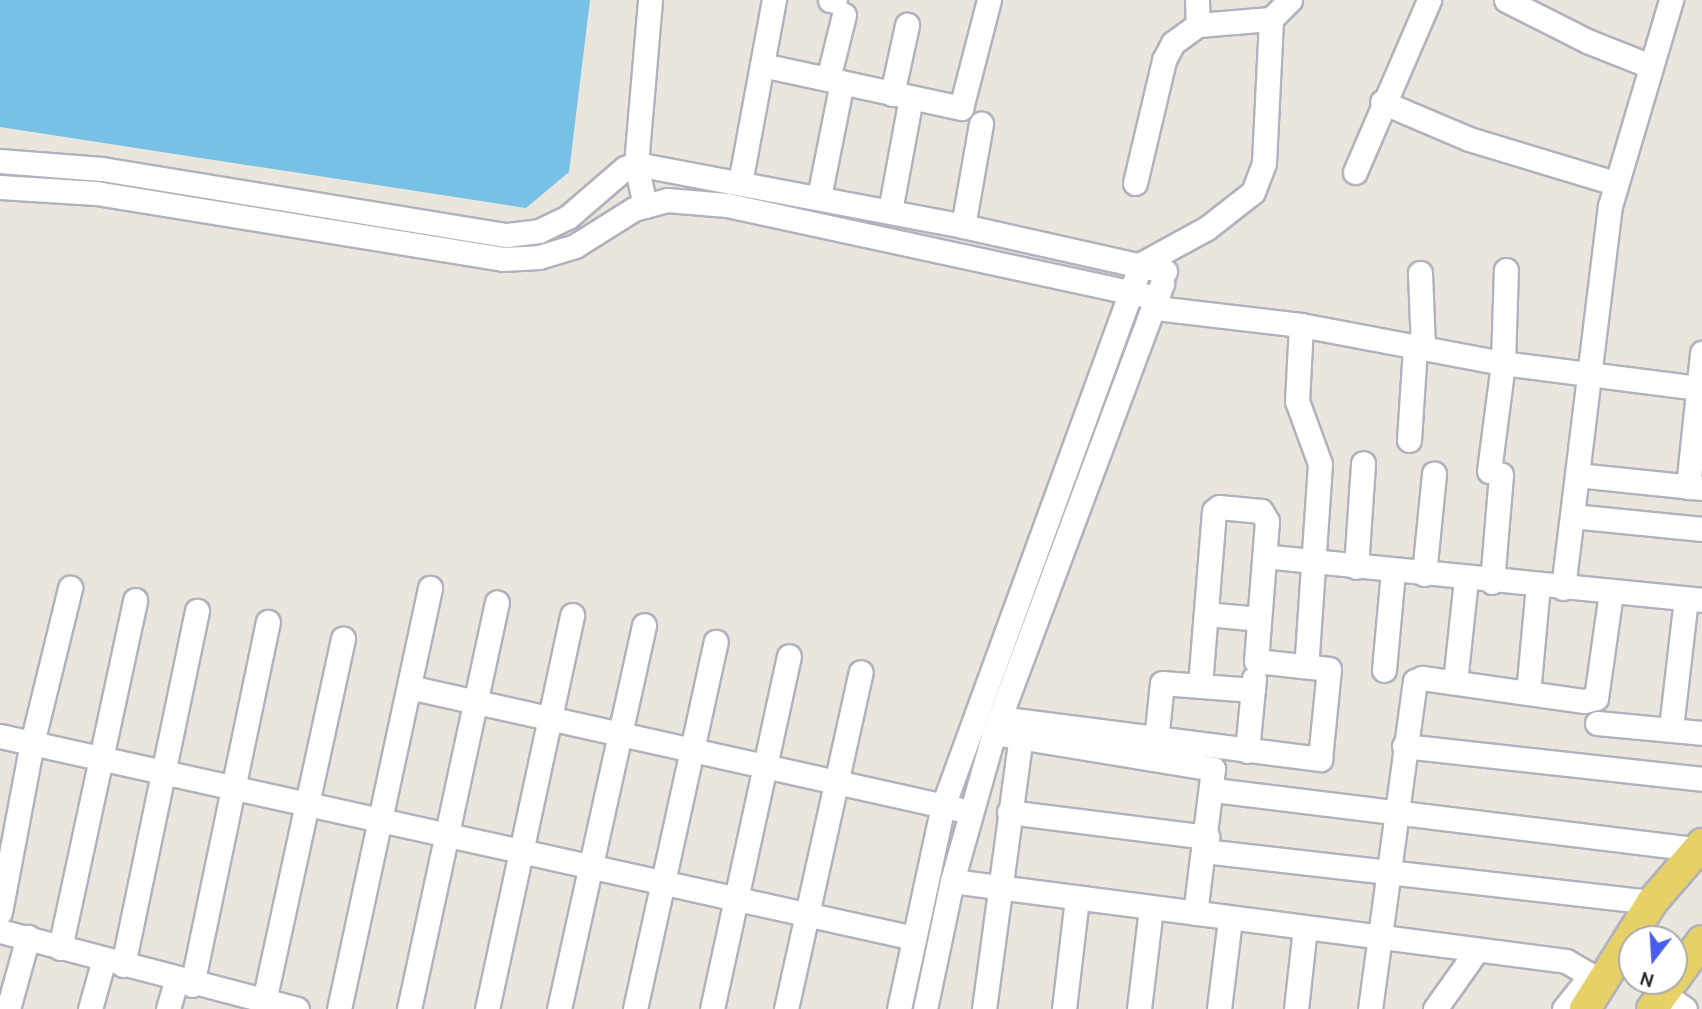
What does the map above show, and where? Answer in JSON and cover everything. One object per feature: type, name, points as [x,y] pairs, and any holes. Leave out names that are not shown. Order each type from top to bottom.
[{"type":"main road","points":[[1585,1009],[1596,978],[1652,902],[1700,846]]},
{"type":"main road","points":[[1688,963],[1702,941]]},
{"type":"street","points":[[645,206],[636,164],[650,0]]},
{"type":"street","points":[[740,183],[774,0]]},
{"type":"street","points":[[762,65],[957,108],[964,104],[989,0]]},
{"type":"street","points":[[1197,0],[1198,25]]},
{"type":"street","points":[[1135,183],[1167,51],[1198,25],[1271,19],[1290,0]]},
{"type":"street","points":[[1355,173],[1382,102],[1429,0]]},
{"type":"street","points":[[1506,0],[1587,41],[1650,66]]},
{"type":"street","points":[[1563,588],[1615,183],[1671,0]]},
{"type":"street","points":[[819,197],[835,81],[836,5]]},
{"type":"street","points":[[0,161],[102,169],[507,235],[539,231],[568,217],[625,168],[636,164],[890,211],[1141,264],[1164,260],[1253,191],[1264,163],[1271,19]]},
{"type":"street","points":[[890,211],[907,25]]},
{"type":"street","points":[[1382,102],[1469,139],[1615,183]]},
{"type":"street","points":[[963,226],[981,124]]},
{"type":"street","points":[[0,187],[96,193],[503,259],[539,257],[575,246],[645,206],[667,200],[727,205],[1132,290],[1157,303],[1301,325],[1503,363],[1698,388]]},
{"type":"street","points":[[925,1009],[952,881],[997,725],[1157,303],[1164,260]]},
{"type":"street","points":[[899,1009],[943,806],[1141,264]]},
{"type":"street","points":[[1492,582],[1506,270]]},
{"type":"street","points":[[1409,440],[1419,347],[1420,273]]},
{"type":"street","points":[[1301,325],[1297,401],[1320,464],[1316,562],[1307,657]]},
{"type":"street","points":[[1577,475],[1695,488],[1698,388],[1702,353]]},
{"type":"street","points":[[1356,567],[1363,463]]},
{"type":"street","points":[[1424,574],[1434,473]]},
{"type":"street","points":[[1200,684],[1214,511],[1219,507],[1256,510],[1267,521],[1247,751]]},
{"type":"street","points":[[1572,516],[1702,529]]},
{"type":"street","points":[[1273,557],[1492,582],[1694,599],[1671,728]]},
{"type":"street","points":[[1384,670],[1393,571]]},
{"type":"street","points":[[1455,682],[1466,579]]},
{"type":"street","points":[[1528,693],[1538,586]]},
{"type":"street","points":[[0,912],[32,743],[70,588]]},
{"type":"street","points":[[340,1009],[430,588]]},
{"type":"street","points":[[1370,1009],[1415,681],[1455,682],[1584,701],[1597,698],[1611,593]]},
{"type":"street","points":[[60,948],[135,600]]},
{"type":"street","points":[[409,1009],[449,836],[497,602]]},
{"type":"street","points":[[90,1009],[114,962],[163,772],[197,611]]},
{"type":"street","points":[[1206,614],[1259,619]]},
{"type":"street","points":[[487,1009],[572,615]]},
{"type":"street","points":[[168,1009],[184,983],[233,788],[268,622]]},
{"type":"street","points":[[559,1009],[644,625]]},
{"type":"street","points":[[264,1001],[343,638]]},
{"type":"street","points":[[635,1009],[716,642]]},
{"type":"street","points":[[712,1009],[789,656]]},
{"type":"street","points":[[997,725],[1320,759],[1329,669],[1256,660]]},
{"type":"street","points":[[786,1009],[861,671]]},
{"type":"street","points":[[1156,740],[1161,685],[1200,684],[1253,690]]},
{"type":"street","points":[[408,687],[619,736],[971,811]]},
{"type":"street","points":[[1597,723],[1702,733]]},
{"type":"street","points":[[997,725],[1021,737],[1208,766],[1216,773],[1195,913]]},
{"type":"street","points":[[0,736],[806,917],[914,938]]},
{"type":"street","points":[[984,1009],[1021,737]]},
{"type":"street","points":[[1404,746],[1702,779]]},
{"type":"street","points":[[1214,790],[1700,846]]},
{"type":"street","points":[[1009,812],[1388,872],[1652,902]]},
{"type":"street","points":[[952,881],[1379,939],[1566,961],[1596,978],[1564,1009]]},
{"type":"street","points":[[1064,1009],[1077,898]]},
{"type":"street","points":[[1139,1009],[1151,909]]},
{"type":"street","points":[[1219,1009],[1230,919]]},
{"type":"street","points":[[1296,1009],[1305,928]]},
{"type":"street","points":[[0,931],[184,983],[297,1009]]},
{"type":"street","points":[[8,1009],[27,937]]},
{"type":"street","points":[[1435,1009],[1477,950]]},
{"type":"water","points":[[0,0],[590,0],[569,172],[526,208],[0,127]]}]
